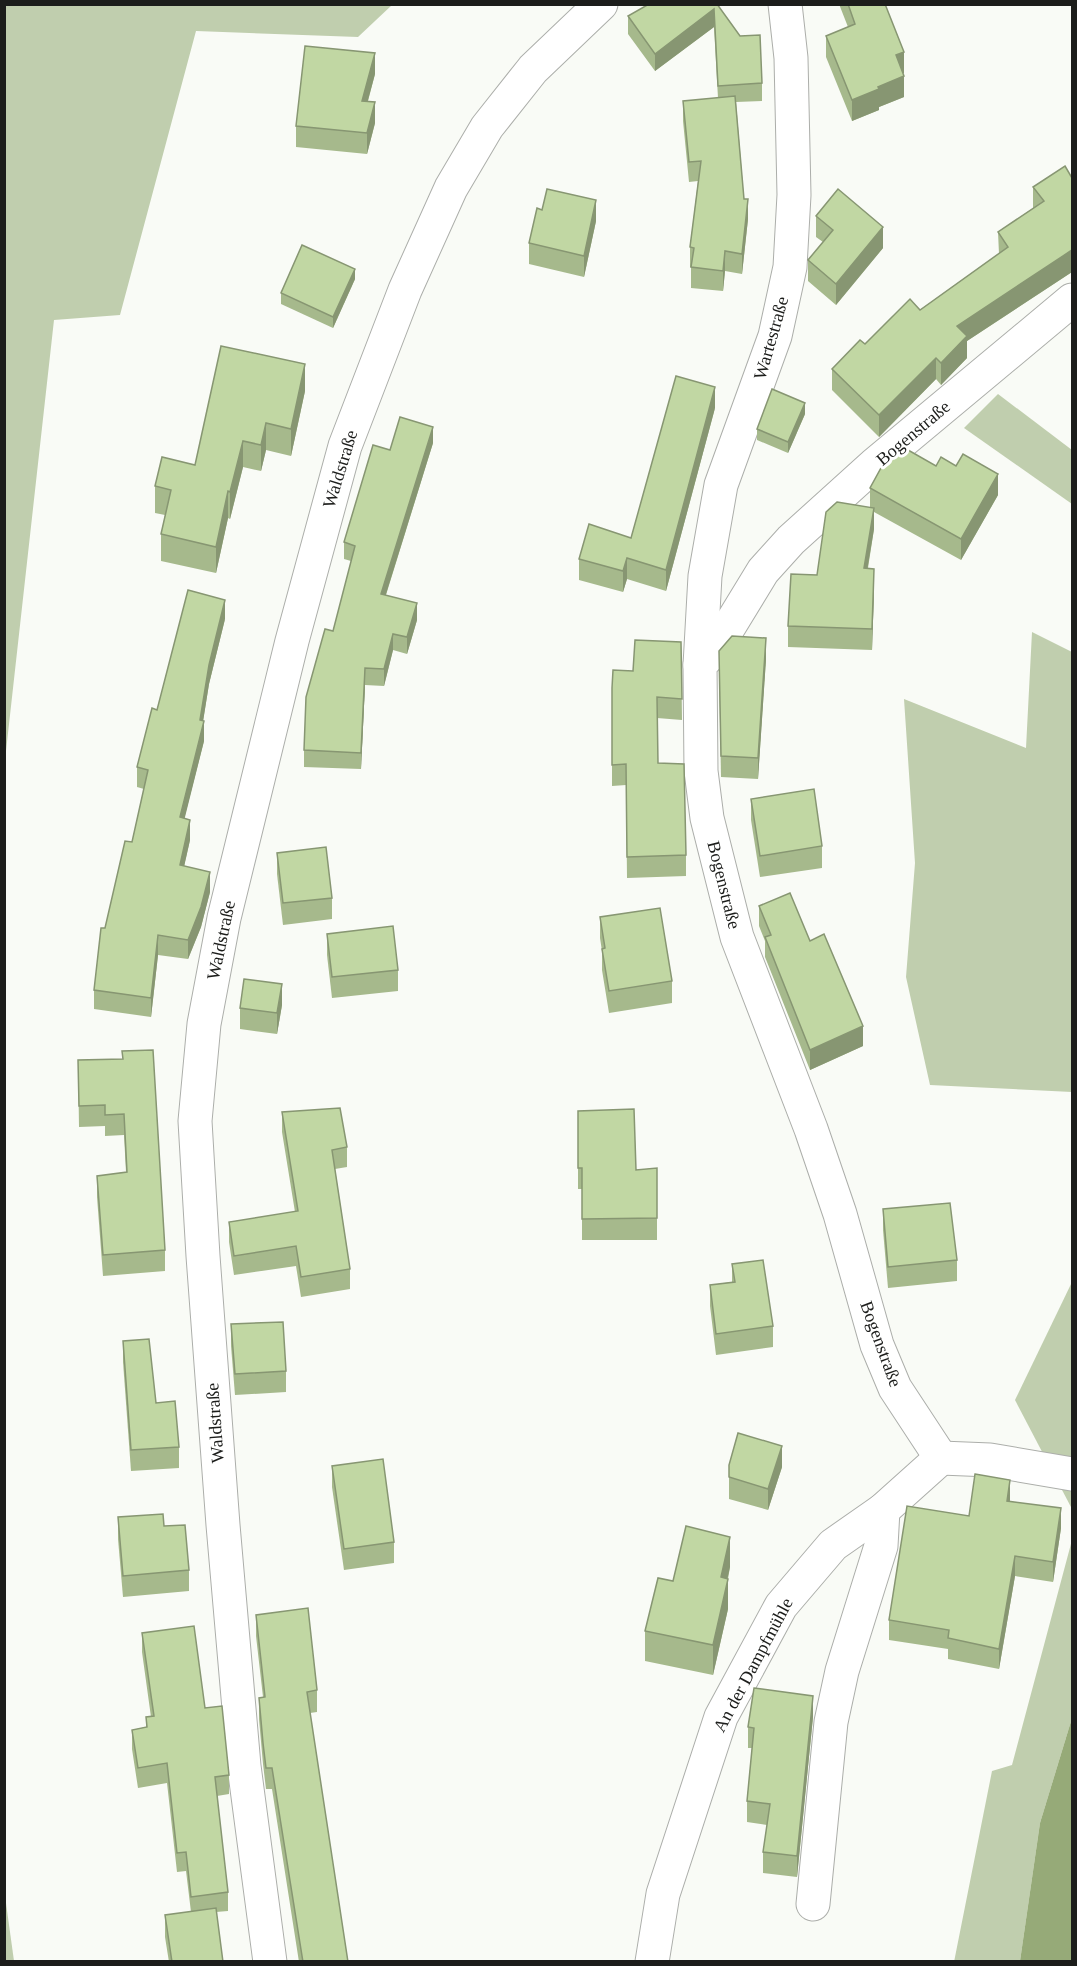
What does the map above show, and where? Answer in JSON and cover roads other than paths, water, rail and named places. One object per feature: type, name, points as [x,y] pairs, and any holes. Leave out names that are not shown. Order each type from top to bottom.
[{"type":"street","name":"Waldstraße","points":[[270,1962],[244,1766],[205,1280],[195,1121],[204,1024],[224,918],[298,618],[345,446],[401,302],[451,188],[487,127],[532,69],[601,4]]},
{"type":"street","name":"Wartestraße","points":[[700,665],[705,576],[721,485],[775,336],[790,267],[794,195],[791,58],[785,4]]},
{"type":"street","name":"Bogenstraße","points":[[941,1458],[895,1388],[877,1345],[840,1214],[811,1129],[736,937],[707,818],[701,762],[700,665],[716,648],[763,571],[791,540],[874,465],[1072,300]]},
{"type":"street","points":[[941,1458],[990,1460],[1072,1474]]},
{"type":"street","name":"An der Dampfmühle","points":[[652,1962],[663,1894],[721,1717],[781,1606],[833,1545],[883,1510],[941,1458]]},
{"type":"street","points":[[813,1904],[831,1722],[842,1671],[881,1546],[883,1510]]}]
